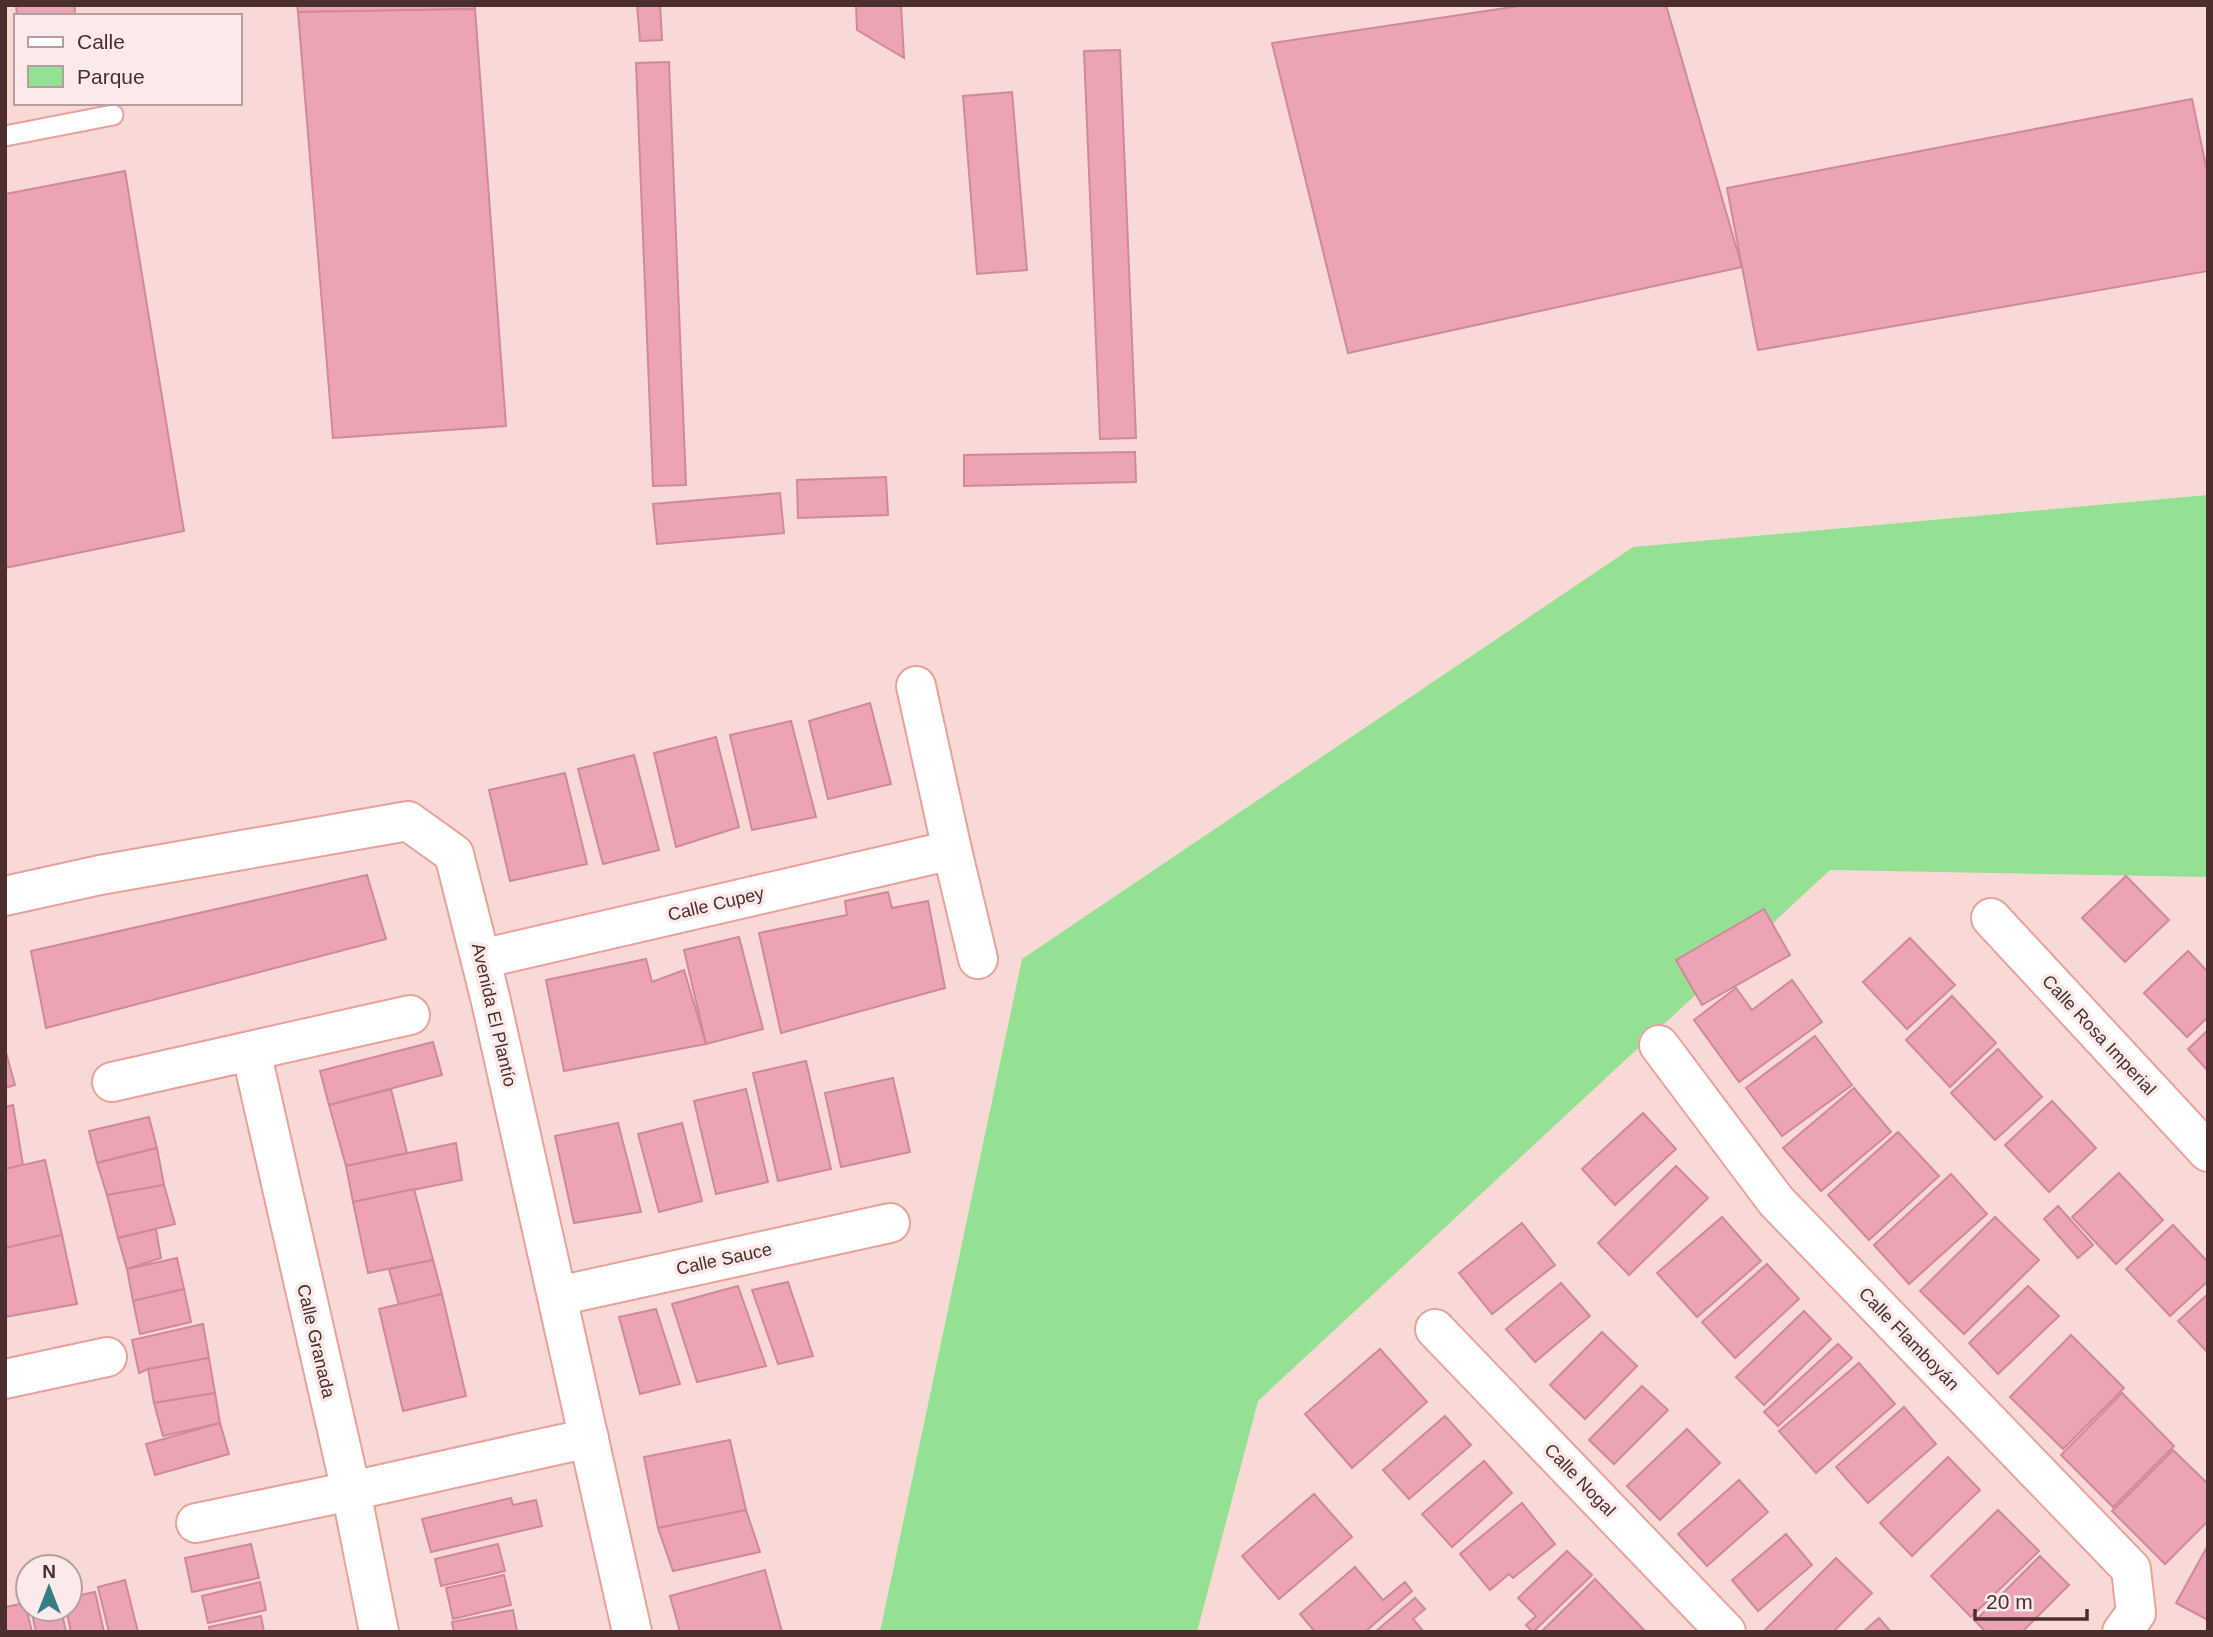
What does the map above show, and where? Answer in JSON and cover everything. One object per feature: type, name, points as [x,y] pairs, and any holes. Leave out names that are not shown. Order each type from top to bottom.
[{"type":"street","points":[[916,686],[978,959]]},
{"type":"street","name":"Avenida El Plantío","points":[[5,896],[100,875],[408,821],[454,854],[481,959],[632,1632]]},
{"type":"street","name":"Calle Cupey","points":[[481,959],[952,850]]},
{"type":"street","name":"Calle Rosa Imperial","points":[[1991,918],[2208,1152]]},
{"type":"street","points":[[112,1082],[411,1014]]},
{"type":"street","name":"Calle Flamboyán","points":[[1659,1045],[1776,1201],[2131,1569],[2136,1613],[2122,1632]]},
{"type":"street","name":"Calle Granada","points":[[251,1051],[351,1492],[379,1632]]},
{"type":"street","name":"Calle Sauce","points":[[558,1296],[890,1223]]},
{"type":"street","name":"Calle Nogal","points":[[1435,1329],[1726,1632]]},
{"type":"street","points":[[5,1380],[107,1357]]},
{"type":"street","points":[[196,1522],[351,1492],[589,1438]]},
{"type":"lane","points":[[5,136],[113,115]]},
{"type":"green space","points":[[2208,495],[2208,877],[1830,870],[1258,1401],[1197,1632],[880,1632],[1022,959],[1633,547]]},
{"type":"building","points":[[16,5],[74,5],[75,9],[74,14],[17,14]]},
{"type":"building","points":[[297,5],[475,5],[475,9],[298,12]]},
{"type":"building","points":[[637,5],[660,5],[662,40],[640,41]]},
{"type":"building","points":[[856,5],[901,5],[904,58],[857,30]]},
{"type":"building","points":[[1526,5],[1666,5],[1742,267],[1348,353],[1272,43]]},
{"type":"building","points":[[475,9],[506,426],[333,438],[298,12]]},
{"type":"building","points":[[1120,50],[1136,438],[1100,439],[1084,51]]},
{"type":"building","points":[[669,62],[686,485],[653,486],[636,63]]},
{"type":"building","points":[[1012,92],[1027,270],[977,274],[963,96]]},
{"type":"building","points":[[2192,99],[2208,176],[2208,271],[1758,350],[1727,188]]},
{"type":"building","points":[[125,171],[184,531],[5,568],[5,194]]},
{"type":"building","points":[[1135,452],[1136,482],[964,486],[964,455]]},
{"type":"building","points":[[886,477],[888,515],[798,518],[797,480]]},
{"type":"building","points":[[780,493],[784,533],[657,544],[653,504]]},
{"type":"building","points":[[870,703],[891,784],[828,799],[809,721]]},
{"type":"building","points":[[791,721],[816,817],[752,830],[730,735]]},
{"type":"building","points":[[716,737],[739,827],[676,847],[654,753]]},
{"type":"building","points":[[634,755],[659,850],[603,864],[578,769]]},
{"type":"building","points":[[565,773],[587,864],[510,881],[489,790]]},
{"type":"building","points":[[367,875],[386,939],[46,1028],[31,951]]},
{"type":"building","points":[[2126,876],[2169,920],[2125,962],[2082,918]]},
{"type":"building","points":[[888,892],[892,908],[928,901],[945,988],[781,1033],[759,933],[847,915],[845,901]]},
{"type":"building","points":[[1764,909],[1790,955],[1702,1005],[1676,960]]},
{"type":"building","points":[[739,937],[763,1029],[706,1044],[684,950]]},
{"type":"building","points":[[1910,938],[1955,985],[1907,1029],[1863,982]]},
{"type":"building","points":[[2188,951],[2208,972],[2208,1017],[2187,1037],[2144,993]]},
{"type":"building","points":[[646,959],[652,982],[684,970],[706,1044],[564,1071],[546,980]]},
{"type":"building","points":[[1792,980],[1822,1022],[1739,1082],[1694,1020],[1736,988],[1752,1010]]},
{"type":"building","points":[[1952,996],[1996,1043],[1950,1087],[1906,1040]]},
{"type":"building","points":[[2208,1030],[2208,1071],[2188,1049]]},
{"type":"building","points":[[1815,1036],[1852,1085],[1782,1136],[1746,1088]]},
{"type":"building","points":[[433,1042],[442,1075],[329,1105],[320,1071]]},
{"type":"building","points":[[5,1049],[15,1085],[5,1088]]},
{"type":"building","points":[[1998,1049],[2042,1097],[1995,1140],[1951,1093]]},
{"type":"building","points":[[806,1061],[831,1169],[778,1181],[753,1073]]},
{"type":"building","points":[[893,1078],[910,1152],[841,1167],[825,1093]]},
{"type":"building","points":[[1854,1088],[1891,1132],[1821,1191],[1783,1148]]},
{"type":"building","points":[[391,1089],[407,1153],[346,1166],[329,1105]]},
{"type":"building","points":[[746,1089],[768,1182],[716,1194],[694,1101]]},
{"type":"building","points":[[2052,1101],[2096,1148],[2049,1192],[2005,1145]]},
{"type":"building","points":[[13,1105],[23,1165],[5,1169],[5,1107]]},
{"type":"building","points":[[1643,1113],[1676,1149],[1615,1205],[1582,1169]]},
{"type":"building","points":[[149,1117],[157,1148],[97,1163],[89,1131]]},
{"type":"building","points":[[618,1123],[641,1212],[574,1223],[555,1136]]},
{"type":"building","points":[[682,1123],[702,1201],[659,1212],[638,1134]]},
{"type":"building","points":[[1898,1132],[1939,1176],[1869,1240],[1828,1195]]},
{"type":"building","points":[[456,1143],[462,1180],[353,1202],[346,1166]]},
{"type":"building","points":[[157,1148],[164,1185],[107,1195],[97,1163]]},
{"type":"building","points":[[45,1160],[62,1235],[5,1248],[5,1169]]},
{"type":"building","points":[[1676,1166],[1708,1198],[1629,1275],[1598,1243]]},
{"type":"building","points":[[2119,1173],[2163,1220],[2116,1264],[2072,1217]]},
{"type":"building","points":[[1951,1174],[1987,1214],[1909,1284],[1874,1245]]},
{"type":"building","points":[[164,1185],[175,1224],[118,1238],[107,1195]]},
{"type":"building","points":[[414,1189],[433,1260],[368,1273],[353,1202]]},
{"type":"building","points":[[2058,1206],[2093,1245],[2078,1258],[2044,1219]]},
{"type":"building","points":[[1722,1217],[1761,1261],[1697,1317],[1657,1273]]},
{"type":"building","points":[[1995,1217],[2039,1260],[1964,1334],[1920,1291]]},
{"type":"building","points":[[1522,1223],[1555,1265],[1492,1314],[1459,1273]]},
{"type":"building","points":[[2173,1225],[2208,1262],[2208,1281],[2170,1316],[2126,1269]]},
{"type":"building","points":[[156,1229],[161,1258],[127,1269],[118,1238]]},
{"type":"building","points":[[62,1235],[77,1304],[5,1317],[5,1248]]},
{"type":"building","points":[[177,1258],[184,1289],[133,1301],[127,1269]]},
{"type":"building","points":[[433,1260],[442,1294],[399,1305],[389,1269]]},
{"type":"building","points":[[1767,1264],[1799,1299],[1735,1358],[1702,1322]]},
{"type":"building","points":[[788,1282],[813,1356],[778,1364],[752,1290]]},
{"type":"building","points":[[1561,1283],[1590,1316],[1535,1362],[1506,1329]]},
{"type":"building","points":[[738,1286],[766,1366],[697,1382],[672,1304]]},
{"type":"building","points":[[2028,1286],[2059,1316],[1998,1374],[1969,1343]]},
{"type":"building","points":[[184,1289],[191,1322],[140,1334],[133,1301]]},
{"type":"building","points":[[442,1294],[466,1396],[403,1411],[379,1309]]},
{"type":"building","points":[[2208,1294],[2208,1353],[2178,1321]]},
{"type":"building","points":[[656,1309],[680,1384],[640,1394],[619,1317]]},
{"type":"building","points":[[1804,1311],[1831,1339],[1764,1405],[1736,1377]]},
{"type":"building","points":[[203,1324],[209,1358],[139,1373],[132,1340]]},
{"type":"building","points":[[1602,1332],[1637,1366],[1585,1419],[1550,1385]]},
{"type":"building","points":[[2071,1335],[2124,1388],[2063,1449],[2010,1397]]},
{"type":"building","points":[[1838,1344],[1852,1358],[1778,1426],[1764,1412]]},
{"type":"building","points":[[1380,1349],[1427,1402],[1352,1468],[1305,1414]]},
{"type":"building","points":[[209,1358],[215,1393],[154,1403],[148,1369]]},
{"type":"building","points":[[1859,1363],[1895,1404],[1816,1473],[1779,1431]]},
{"type":"building","points":[[1642,1386],[1668,1410],[1614,1464],[1589,1440]]},
{"type":"building","points":[[215,1393],[220,1423],[163,1436],[154,1403]]},
{"type":"building","points":[[2122,1393],[2174,1446],[2113,1507],[2061,1455]]},
{"type":"building","points":[[1904,1407],[1936,1444],[1868,1503],[1836,1467]]},
{"type":"building","points":[[1445,1416],[1471,1445],[1409,1499],[1383,1470]]},
{"type":"building","points":[[220,1423],[229,1454],[155,1475],[146,1444]]},
{"type":"building","points":[[1687,1429],[1720,1463],[1660,1520],[1627,1486]]},
{"type":"building","points":[[730,1440],[746,1510],[658,1528],[644,1457]]},
{"type":"building","points":[[2173,1450],[2208,1484],[2208,1521],[2165,1564],[2112,1511]]},
{"type":"building","points":[[1948,1457],[1980,1490],[1912,1556],[1880,1523]]},
{"type":"building","points":[[1484,1461],[1512,1493],[1452,1547],[1422,1514]]},
{"type":"building","points":[[1739,1480],[1768,1512],[1707,1566],[1678,1534]]},
{"type":"building","points":[[1314,1494],[1352,1537],[1279,1599],[1242,1556]]},
{"type":"building","points":[[511,1498],[513,1505],[536,1500],[542,1526],[431,1552],[422,1519]]},
{"type":"building","points":[[1522,1503],[1555,1544],[1513,1578],[1509,1574],[1490,1590],[1460,1554]]},
{"type":"building","points":[[746,1510],[760,1552],[673,1571],[658,1528]]},
{"type":"building","points":[[1998,1510],[2039,1551],[1971,1617],[1931,1576]]},
{"type":"building","points":[[1786,1534],[1812,1565],[1758,1611],[1732,1580]]},
{"type":"building","points":[[251,1544],[259,1578],[192,1592],[185,1558]]},
{"type":"building","points":[[498,1544],[505,1571],[441,1586],[435,1559]]},
{"type":"building","points":[[2208,1547],[2208,1620],[2176,1603]]},
{"type":"building","points":[[1567,1551],[1592,1575],[1533,1632],[1526,1625],[1536,1616],[1518,1598]]},
{"type":"building","points":[[2040,1556],[2069,1585],[2022,1632],[1986,1632],[1975,1621]]},
{"type":"building","points":[[1836,1558],[1872,1593],[1833,1632],[1764,1631]]},
{"type":"building","points":[[1355,1567],[1383,1600],[1405,1582],[1412,1591],[1365,1632],[1315,1632],[1300,1614]]},
{"type":"building","points":[[765,1570],[782,1632],[680,1632],[670,1596]]},
{"type":"building","points":[[504,1575],[511,1605],[453,1619],[446,1588]]},
{"type":"building","points":[[1595,1579],[1646,1632],[1541,1632]]},
{"type":"building","points":[[125,1580],[138,1632],[109,1632],[98,1587]]},
{"type":"building","points":[[260,1582],[266,1610],[208,1623],[202,1596]]},
{"type":"building","points":[[95,1592],[104,1632],[71,1632],[69,1623],[84,1623],[84,1594]]},
{"type":"building","points":[[1415,1598],[1425,1609],[1413,1619],[1424,1632],[1375,1632]]},
{"type":"building","points":[[14,1605],[14,1623],[30,1623],[32,1632],[5,1632],[5,1607]]},
{"type":"building","points":[[513,1610],[517,1632],[454,1632],[452,1622]]},
{"type":"building","points":[[261,1616],[264,1632],[210,1632],[209,1627]]},
{"type":"building","points":[[1879,1618],[1891,1632],[1863,1632]]},
{"type":"building","points":[[34,1623],[64,1623],[66,1632],[36,1632]]}]
